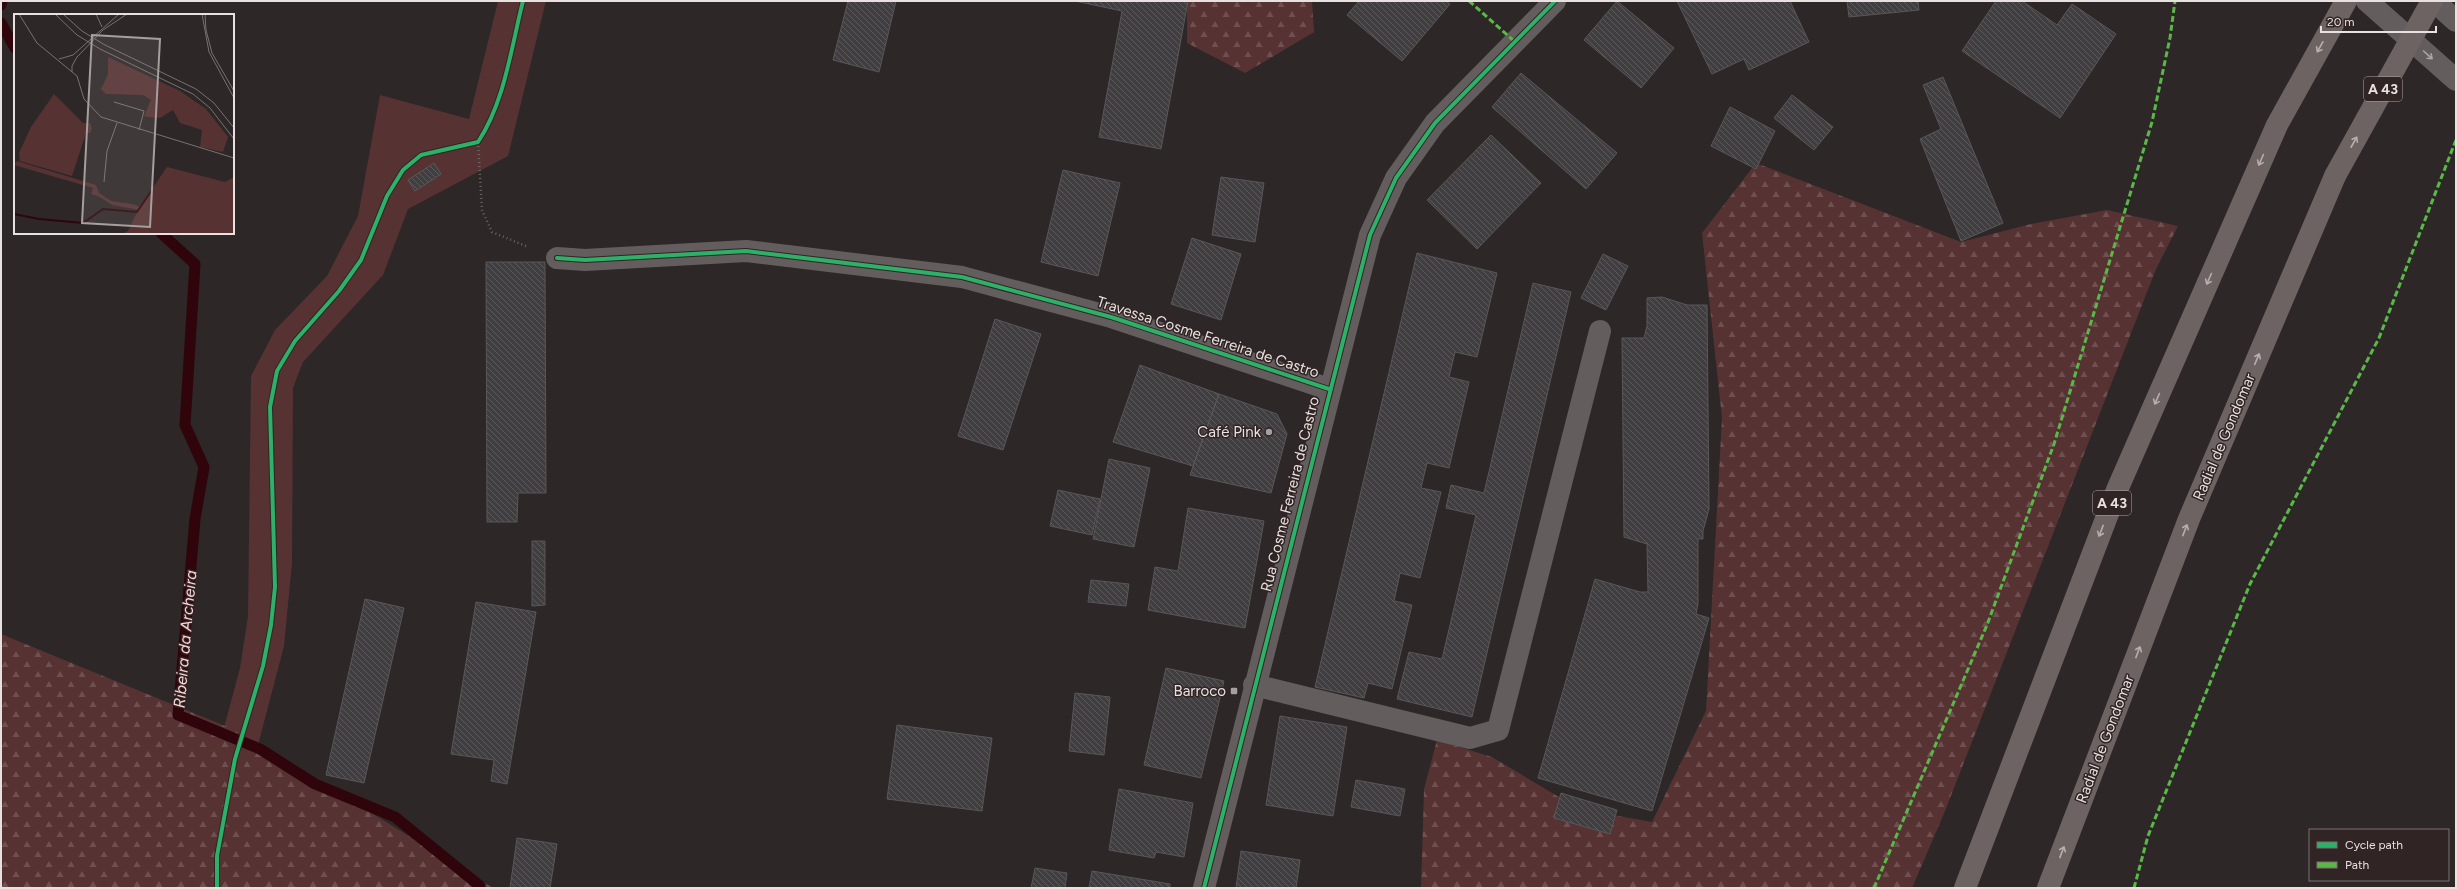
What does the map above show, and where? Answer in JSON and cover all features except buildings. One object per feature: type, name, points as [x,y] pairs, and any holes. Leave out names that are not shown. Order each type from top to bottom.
[{"type":"highway","name":"A 43","points":[[1965,888],[2117,490],[2277,125],[2346,1]]},
{"type":"highway","name":"Radial de Gondomar","points":[[2048,888],[2189,519],[2335,176],[2433,1]]},
{"type":"street","name":"Rua Cosme Ferreira de Castro","points":[[1204,888],[1254,685],[1370,235],[1396,178],[1435,123],[1554,1]]},
{"type":"street","points":[[2367,1],[2456,80]]},
{"type":"street","points":[[2433,1],[2456,21]]},
{"type":"street","name":"Travessa Cosme Ferreira de Castro","points":[[557,258],[585,260],[746,251],[962,277],[1111,317],[1330,389]]},
{"type":"street","points":[[1254,685],[1470,738],[1498,730],[1600,331]]},
{"type":"path","points":[[482,136],[478,142],[482,210],[492,232],[512,242],[557,258]]},
{"type":"path","points":[[470,143],[478,142]]},
{"type":"green space","points":[[498,1],[546,1],[508,156],[408,209],[383,275],[303,362],[293,388],[292,563],[284,646],[245,795],[197,888],[200,817],[240,668],[248,616],[251,376],[275,330],[327,276],[358,216],[380,95],[469,119]]},
{"type":"green space","points":[[1187,1],[1312,1],[1314,32],[1245,73],[1187,43]]},
{"type":"green space","points":[[1756,163],[1961,242],[2031,224],[2107,210],[2178,226],[2156,269],[1945,811],[1912,888],[1421,888],[1424,789],[1437,740],[1492,757],[1579,809],[1652,822],[1706,711],[1722,418],[1702,233]]},
{"type":"green space","points":[[1,634],[242,733],[493,888],[1,888]]},
{"type":"waterway","name":"Ribeira da Archeira","points":[[1,5],[2,1]]},
{"type":"waterway","name":"Ribeira da Archeira","points":[[1,23],[14,46]]},
{"type":"waterway","name":"Ribeira da Archeira","points":[[162,234],[195,264],[185,425],[204,467],[195,519],[178,715],[260,749],[315,784],[395,817],[480,886]]},
{"type":"marked path","points":[[1469,1],[1514,41]]},
{"type":"marked path","points":[[1874,888],[1987,625],[2054,444],[2152,122],[2170,38],[2175,1]]},
{"type":"marked path","points":[[2134,888],[2148,836],[2250,584],[2379,338],[2456,140]]},
{"type":"cycle path","points":[[217,888],[217,856],[235,759],[263,666],[271,625],[275,587],[270,407],[277,371],[295,341],[339,291],[361,260],[387,196],[403,170],[421,155],[478,142],[495,109],[501,92],[523,1]]},
{"type":"cycle path","points":[[1204,888],[1370,235],[1396,178],[1435,123],[1555,1]]},
{"type":"cycle path","points":[[557,258],[585,260],[746,251],[962,277],[1111,317],[1329,389]]},
{"type":"place","name":"Café Pink","points":[[1269,432]]},
{"type":"place","name":"Barroco","points":[[1234,691]]}]
